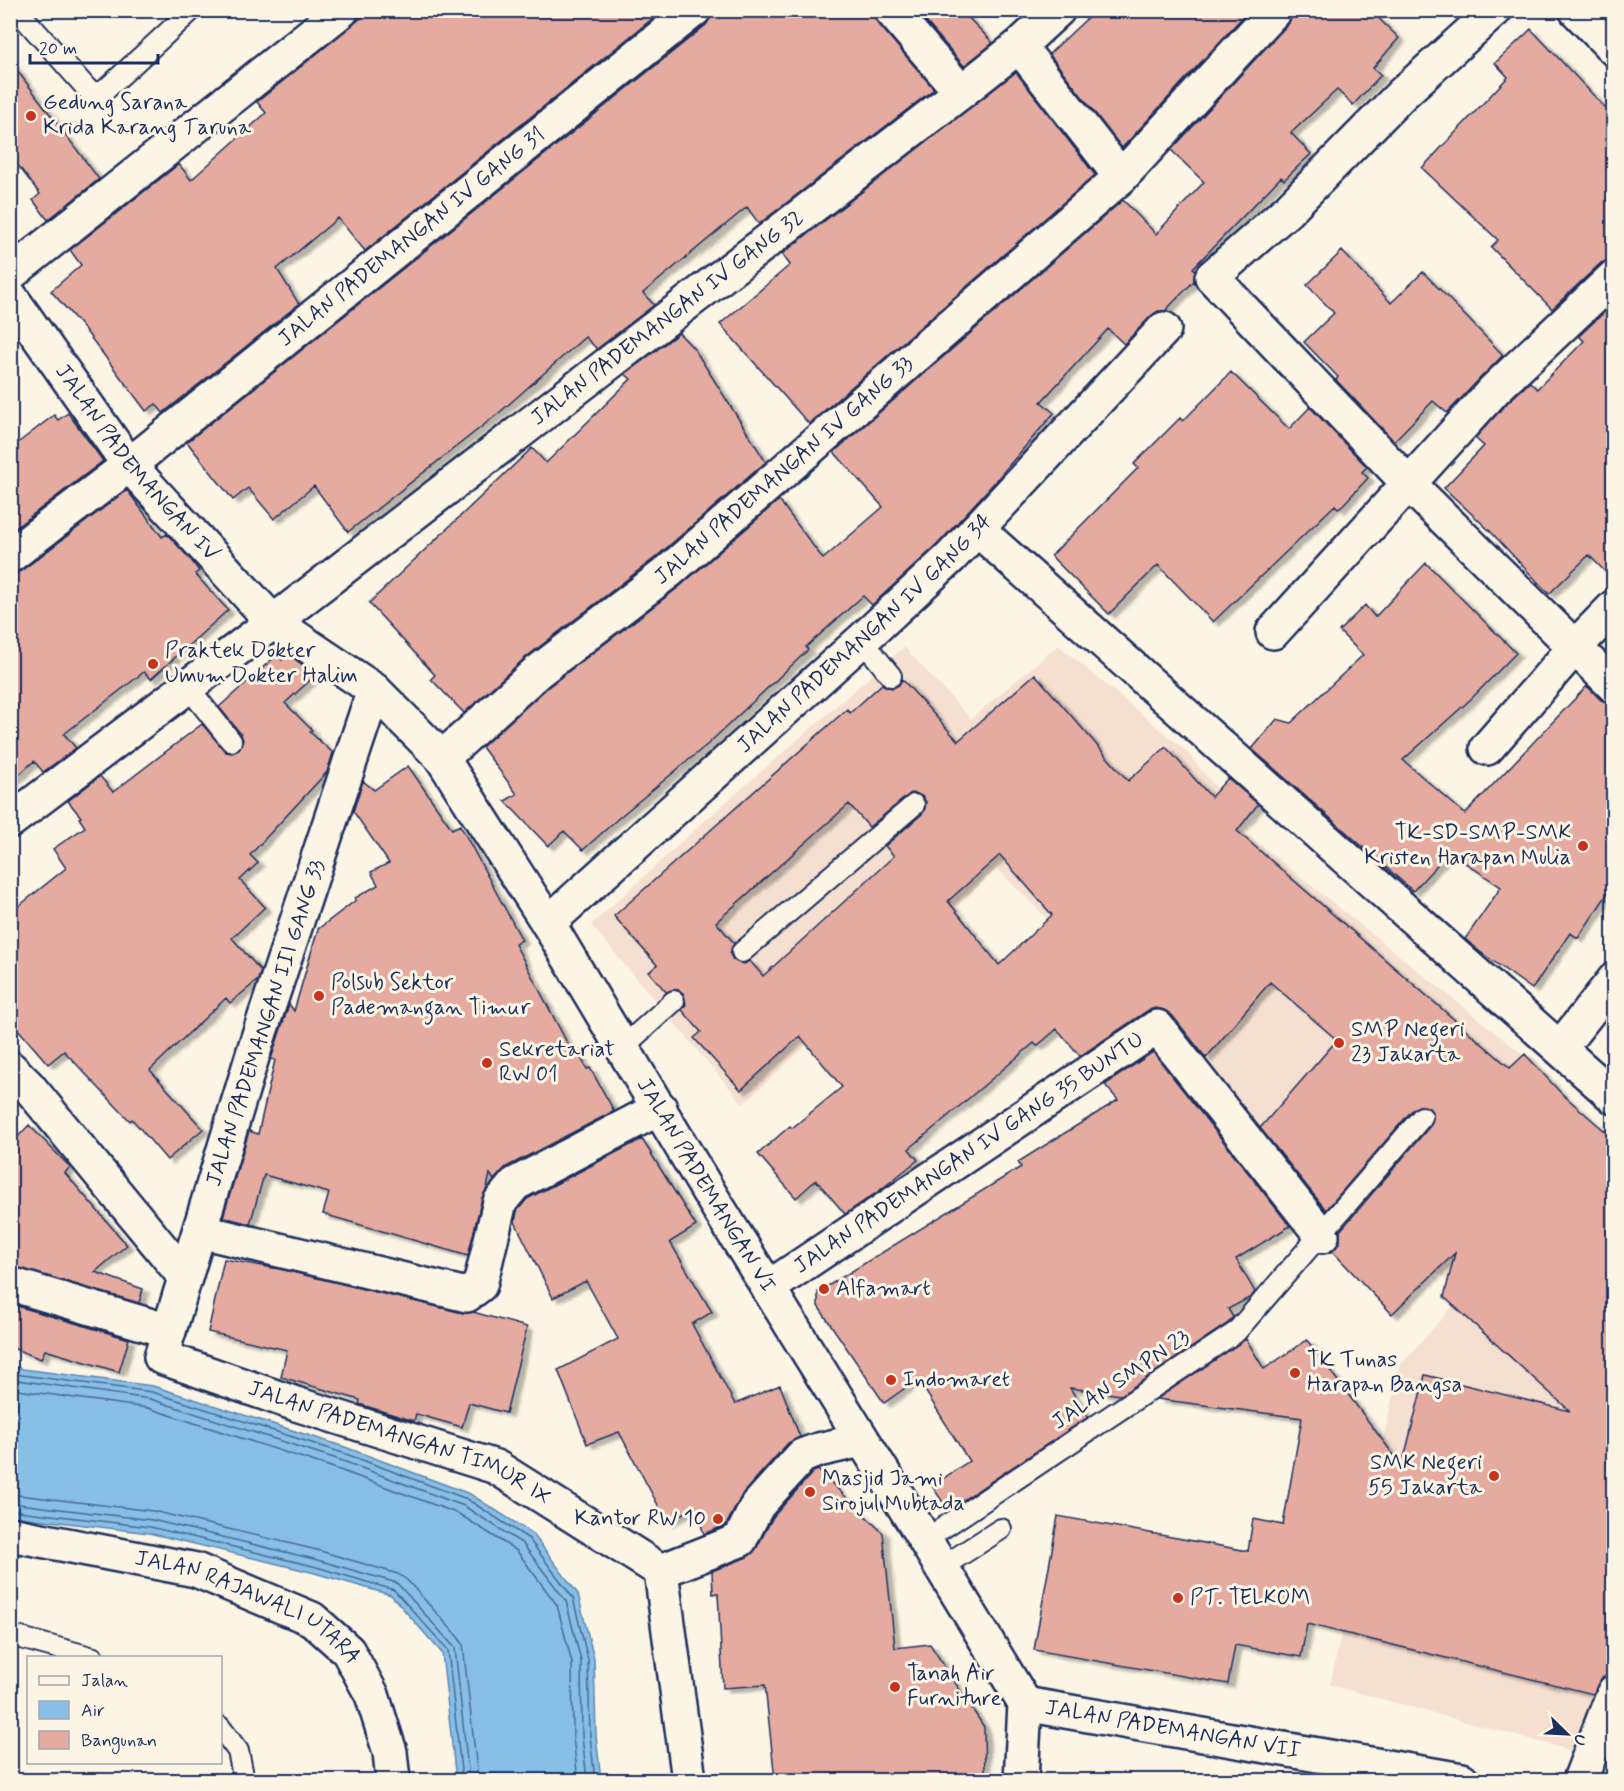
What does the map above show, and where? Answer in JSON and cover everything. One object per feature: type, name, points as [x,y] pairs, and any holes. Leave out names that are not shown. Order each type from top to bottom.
[{"type":"street","points":[[10,274],[342,10]]},
{"type":"street","name":"JALAN PADEMANGAN IV GANG 31","points":[[10,556],[129,465],[694,10]]},
{"type":"street","points":[[891,10],[961,92]]},
{"type":"street","name":"JALAN PADEMANGAN IV GANG 32","points":[[10,821],[273,622],[961,92],[1019,46],[1058,10]]},
{"type":"street","name":"JALAN PADEMANGAN IV GANG 33","points":[[442,758],[536,673],[668,572],[1121,177],[1275,10]]},
{"type":"street","points":[[1495,10],[1402,94],[1288,210],[1212,277],[1408,483],[1614,686]]},
{"type":"street","points":[[1576,10],[1614,49]]},
{"type":"street","points":[[1019,46],[1121,177]]},
{"type":"street","points":[[1274,632],[1495,389],[1614,277]]},
{"type":"street","name":"JALAN PADEMANGAN IV","points":[[10,296],[129,465],[273,622]]},
{"type":"street","name":"JALAN PADEMANGAN IV GANG 34","points":[[548,923],[862,640],[978,529],[1164,329]]},
{"type":"street","points":[[978,529],[1266,788],[1567,1039],[1614,1097]]},
{"type":"street","points":[[1487,748],[1575,647],[1614,607]]},
{"type":"street","name":"JALAN PADEMANGAN VI","points":[[273,622],[374,690],[442,758],[548,923],[768,1288],[926,1540],[1025,1704]]},
{"type":"street","name":"JALAN PADEMANGAN III GANG 33","points":[[165,1344],[257,1041],[374,690]]},
{"type":"street","points":[[1567,1039],[1614,980]]},
{"type":"street","name":"JALAN PADEMANGAN IV GANG 35 BUNTU","points":[[768,1288],[1157,1027],[1322,1236]]},
{"type":"street","points":[[10,1068],[29,1087],[185,1277]]},
{"type":"street","points":[[200,1231],[467,1295],[474,1292],[480,1284],[500,1202],[515,1184],[660,1108]]},
{"type":"street","name":"JALAN PADEMANGAN TIMUR IX","points":[[10,1284],[165,1344],[296,1404],[496,1467],[661,1571]]},
{"type":"street","points":[[689,1780],[661,1571],[740,1539],[758,1506],[802,1456],[862,1440]]},
{"type":"street","name":"JALAN RAJAWALI UTARA","points":[[10,1534],[196,1570],[312,1619],[348,1651],[372,1695],[390,1752],[393,1780]]},
{"type":"street","points":[[1580,1780],[1614,1692]]},
{"type":"street","points":[[1021,1780],[1025,1704]]},
{"type":"street","name":"JALAN PADEMANGAN VII","points":[[1025,1704],[1462,1780]]},
{"type":"lane","points":[[17,10],[90,92],[103,92],[192,10]]},
{"type":"lane","points":[[862,640],[891,676]]},
{"type":"lane","points":[[188,687],[231,741]]},
{"type":"lane","points":[[742,952],[914,805]]},
{"type":"lane","points":[[622,1047],[674,1001]]},
{"type":"lane","name":"JALAN SMPN 23","points":[[926,1540],[1236,1332],[1322,1236],[1422,1117]]},
{"type":"lane","points":[[942,1567],[1001,1529]]},
{"type":"lane","points":[[10,1635],[87,1656]]},
{"type":"lane","points":[[222,1730],[238,1751],[244,1780]]},
{"type":"shaded area","points":[[1058,645],[1185,750],[1237,813],[1068,939],[997,869],[743,1104],[591,925],[700,825],[904,647],[971,719]]},
{"type":"shaded area","name":"SMP Negeri 23 Jakarta","points":[[1233,823],[1531,1061],[1515,1232],[1461,1292],[1377,1221],[1338,1210],[1317,1207],[1155,1025],[1108,986]]},
{"type":"shaded area","name":"SMK Negeri 55 Jakarta","points":[[1517,1233],[1613,1322],[1613,1662],[1580,1753],[1330,1685],[1399,1367]]},
{"type":"water","points":[[11,1365],[23,1369],[153,1386],[345,1447],[470,1494],[533,1534],[578,1594],[594,1659],[596,1736],[601,1780],[456,1780],[442,1653],[391,1595],[311,1572],[149,1533],[11,1516]]},
{"type":"building","points":[[371,10],[663,10],[365,251],[338,218],[277,269],[299,304],[163,413],[156,404],[146,411],[85,330],[51,291],[81,265],[70,250],[179,164],[191,180],[266,113],[257,102]]},
{"type":"building","points":[[712,10],[873,10],[877,22],[934,89],[759,224],[747,207],[643,293],[654,305],[597,349],[585,337],[499,413],[348,532],[314,486],[274,519],[248,488],[233,500],[187,442],[706,25]]},
{"type":"building","points":[[916,10],[961,10],[993,43],[964,66]]},
{"type":"building","points":[[1096,10],[1249,10],[1122,148],[1049,54]]},
{"type":"building","points":[[1293,10],[1370,10],[1399,38],[1373,68],[1381,75],[1353,105],[1337,90],[1291,133],[1311,154],[1284,180],[1281,177],[1193,268],[1195,270],[1194,281],[1165,311],[1158,311],[1151,316],[1124,344],[1108,329],[1041,402],[1054,413],[938,544],[872,605],[863,596],[806,647],[808,650],[708,744],[583,850],[564,831],[548,846],[505,801],[517,794],[482,747],[548,687],[679,587],[779,500],[823,559],[883,507],[834,452],[1123,200],[1156,234],[1204,182],[1171,150],[1289,23]]},
{"type":"building","points":[[1531,29],[1614,117],[1614,259],[1601,263],[1552,309],[1491,247],[1498,240],[1422,168],[1508,77],[1495,63]]},
{"type":"building","name":"Gedung Sarana Krida Karang Taruna","points":[[10,61],[99,179],[48,220],[33,200],[40,194],[10,155]]},
{"type":"building","points":[[1016,72],[1095,175],[809,424],[720,324],[790,265],[782,254]]},
{"type":"building","points":[[1342,251],[1391,303],[1423,272],[1503,355],[1447,413],[1433,401],[1394,441],[1336,380],[1338,377],[1304,342],[1334,313],[1307,285]]},
{"type":"building","points":[[1614,303],[1614,581],[1589,555],[1549,594],[1490,531],[1444,488],[1484,446],[1475,438],[1508,402],[1530,382],[1537,389],[1584,341],[1579,336]]},
{"type":"building","points":[[679,333],[695,350],[766,462],[656,557],[525,658],[464,713],[431,679],[435,675],[369,603],[532,448],[546,463],[631,379],[625,374]]},
{"type":"building","points":[[1231,372],[1289,429],[1310,407],[1367,467],[1362,472],[1368,478],[1339,509],[1335,505],[1213,622],[1158,565],[1109,614],[1051,556],[1138,468],[1134,464],[1180,418],[1183,421]]},
{"type":"building","points":[[68,413],[103,461],[10,532],[10,449],[54,415],[58,420]]},
{"type":"building","points":[[127,490],[162,537],[167,534],[191,560],[199,571],[195,574],[228,610],[151,679],[144,672],[64,734],[76,748],[43,772],[34,761],[10,783],[10,574],[21,571]]},
{"type":"building","points":[[1426,563],[1516,653],[1471,699],[1403,760],[1465,814],[1587,686],[1601,700],[1614,704],[1614,884],[1578,938],[1570,933],[1532,989],[1465,939],[1501,887],[1449,852],[1413,891],[1252,749],[1277,719],[1291,723],[1363,655],[1339,631],[1365,605],[1375,617]]},
{"type":"building","points":[[278,654],[282,660],[288,654],[316,675],[285,703],[312,730],[310,732],[333,753],[327,772],[250,855],[258,863],[240,880],[265,907],[232,938],[261,971],[258,980],[230,1003],[226,998],[150,1070],[203,1129],[167,1160],[132,1119],[130,1121],[64,1051],[48,1064],[10,1020],[10,913],[66,868],[53,849],[85,827],[79,818],[81,817],[68,801],[100,776],[113,792],[202,724],[226,752],[232,753],[239,750],[243,740],[241,734],[219,707]]},
{"type":"building","points":[[1035,674],[1128,781],[1166,747],[1211,797],[1228,778],[1258,804],[1237,831],[1510,1068],[1525,1054],[1560,1092],[1614,1139],[1614,1674],[1602,1678],[1593,1694],[1307,1624],[1301,1657],[1235,1645],[1228,1684],[1034,1650],[1058,1516],[1248,1551],[1253,1519],[1283,1525],[1302,1418],[1157,1399],[1246,1339],[1264,1369],[1307,1340],[1402,1466],[1425,1375],[1570,1411],[1444,1297],[1455,1253],[1392,1314],[1332,1251],[1340,1242],[1340,1231],[1431,1125],[1433,1114],[1429,1108],[1419,1106],[1413,1109],[1326,1210],[1260,1128],[1337,1040],[1270,982],[1206,1058],[1172,1015],[1155,1008],[1080,1056],[1057,1029],[1037,1046],[1034,1043],[909,1149],[918,1160],[845,1214],[816,1180],[796,1198],[758,1154],[790,1126],[792,1128],[842,1087],[800,1036],[741,1090],[694,1038],[701,1032],[682,1010],[686,1004],[683,993],[677,989],[666,992],[649,972],[657,965],[614,916],[847,709],[850,713],[882,684],[893,688],[899,685],[902,679],[958,741]],"holes":[[[911,793],[923,797],[926,802],[925,808],[922,814],[885,846],[894,856],[763,976],[750,961],[744,964],[733,960],[730,954],[734,943],[716,922],[849,804],[869,827]],[[1000,855],[1052,915],[999,965],[948,901]]]},
{"type":"building","points":[[408,766],[452,829],[460,825],[522,940],[515,944],[570,1048],[575,1046],[614,1111],[506,1167],[494,1180],[490,1174],[468,1256],[323,1214],[329,1193],[264,1175],[250,1224],[223,1217],[249,1131],[258,1134],[275,1060],[271,1059],[289,1004],[294,1011],[318,929],[356,900],[355,898],[378,885],[371,872],[389,863],[353,811],[363,781],[374,790]]},
{"type":"building","points":[[1153,1052],[1290,1226],[1236,1259],[1255,1292],[1251,1297],[1228,1309],[1233,1317],[1228,1323],[1121,1395],[1070,1388],[1088,1417],[948,1510],[932,1486],[969,1461],[918,1379],[884,1403],[818,1306],[818,1292],[1021,1167],[1018,1162],[1118,1100],[1105,1085]]},
{"type":"building","points":[[29,1125],[70,1167],[65,1173],[127,1245],[95,1272],[143,1289],[139,1303],[10,1266],[10,1145]]},
{"type":"building","points":[[642,1139],[696,1226],[670,1242],[712,1312],[692,1324],[735,1404],[780,1385],[800,1437],[788,1443],[743,1493],[726,1525],[704,1534],[695,1507],[667,1522],[619,1432],[587,1444],[558,1370],[618,1339],[586,1281],[553,1298],[515,1222],[517,1211],[527,1199]]},
{"type":"building","points":[[224,1259],[284,1270],[463,1313],[473,1312],[527,1327],[506,1413],[469,1403],[462,1427],[416,1414],[414,1421],[359,1404],[360,1400],[281,1377],[287,1350],[208,1332]]},
{"type":"building","points":[[10,1304],[129,1339],[119,1372],[45,1350],[41,1359],[10,1347]]},
{"type":"building","points":[[818,1470],[883,1533],[895,1648],[930,1644],[984,1727],[985,1780],[775,1780],[765,1685],[723,1688],[718,1593],[713,1594],[712,1571],[747,1557],[756,1549],[773,1517],[813,1472]]},
{"type":"place","name":"Gedung Sarana Krida Karang Taruna","points":[[31,116]]},
{"type":"place","name":"Praktek Dokter Umum Dokter Halim","points":[[153,664]]},
{"type":"place","name":"TK-SD-SMP-SMK Kristen Harapan Mulia","points":[[1583,846]]},
{"type":"place","name":"Polsub Sektor Pademangan Timur","points":[[319,996]]},
{"type":"place","name":"SMP Negeri 23 Jakarta","points":[[1339,1043]]},
{"type":"place","name":"Sekretariat RW 01","points":[[487,1063]]},
{"type":"place","name":"Alfamart","points":[[824,1289]]},
{"type":"place","name":"TK Tunas Harapan Bangsa","points":[[1295,1373]]},
{"type":"place","name":"Indomaret","points":[[891,1380]]},
{"type":"place","name":"SMK Negeri 55 Jakarta","points":[[1494,1476]]},
{"type":"place","name":"Masjid Jami Sirojul Mubtada","points":[[810,1492]]},
{"type":"place","name":"Kantor RW 10","points":[[718,1519]]},
{"type":"place","name":"PT. TELKOM","points":[[1178,1598]]},
{"type":"place","name":"Tanah Air Furniture","points":[[895,1687]]}]
